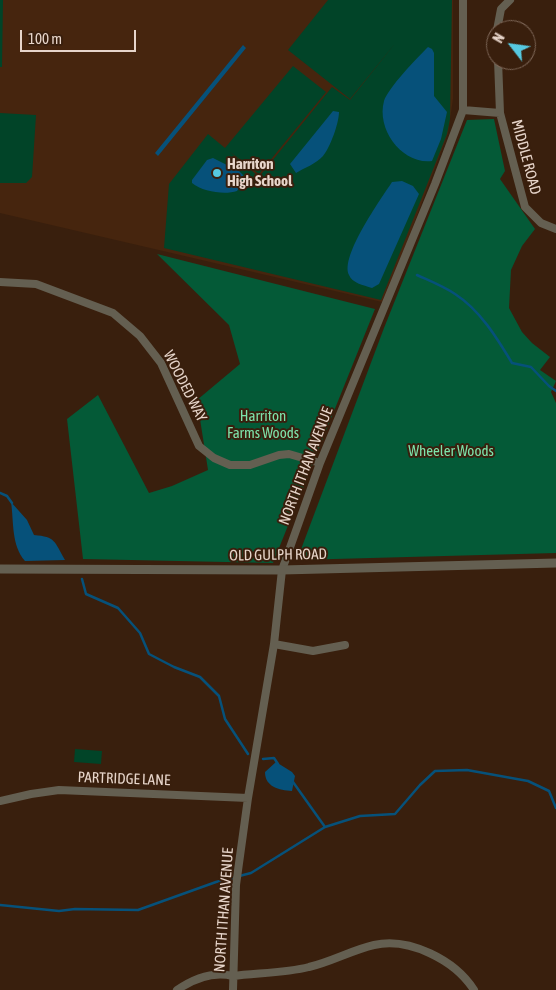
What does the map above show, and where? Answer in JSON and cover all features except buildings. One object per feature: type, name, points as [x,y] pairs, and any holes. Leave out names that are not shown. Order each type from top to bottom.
[{"type":"street","name":"NORTH ITHAN AVENUE","points":[[233,990],[236,885],[248,798],[274,644],[282,570],[320,463],[438,176],[463,110],[464,0]]},
{"type":"street","points":[[499,20],[501,9],[510,0]]},
{"type":"street","points":[[498,70],[500,113]]},
{"type":"street","name":"MIDDLE ROAD","points":[[463,110],[500,113],[525,207],[541,223],[556,230]]},
{"type":"street","name":"WOODED WAY","points":[[0,282],[36,284],[113,313],[140,336],[161,363],[199,446],[214,458],[230,465],[250,465],[279,455],[290,454],[320,463]]},
{"type":"street","name":"OLD GULPH ROAD","points":[[0,569],[282,570],[556,563]]},
{"type":"street","points":[[274,644],[313,652],[345,645]]},
{"type":"street","name":"PARTRIDGE LANE","points":[[0,802],[31,794],[59,790],[248,798]]},
{"type":"street","points":[[177,990],[188,982],[200,978],[224,974],[232,976],[308,968],[376,945],[400,945],[431,953],[466,980],[474,990]]},
{"type":"shaded area","name":"Harriton High School","points":[[0,0],[453,0],[453,99],[448,133],[409,237],[382,302],[0,213]]},
{"type":"green space","points":[[0,0],[3,0],[2,67],[0,67]]},
{"type":"green space","points":[[328,0],[452,0],[450,119],[447,134],[381,300],[164,248],[169,184],[208,134],[225,148],[293,66],[326,92],[259,174],[229,151],[259,177],[332,87],[350,100],[397,41],[350,99],[288,50]]},
{"type":"green space","points":[[0,113],[36,115],[32,177],[26,183],[0,183]]},
{"type":"green space","name":"Wheeler Woods","points":[[494,119],[505,171],[500,179],[535,229],[522,246],[511,270],[509,308],[522,332],[532,343],[550,357],[540,370],[556,381],[551,392],[556,403],[556,553],[297,560],[384,328],[467,120]]},
{"type":"green space","name":"Harriton Farms Woods","points":[[157,254],[375,309],[273,563],[83,559],[67,419],[98,395],[149,493],[172,486],[208,470],[197,400],[240,364],[229,325]]},
{"type":"green space","points":[[75,749],[102,751],[101,764],[74,762]]},
{"type":"water","points":[[243,45],[246,48],[158,156],[155,153]]},
{"type":"water","points":[[428,47],[434,53],[434,96],[447,112],[441,139],[432,161],[421,161],[402,151],[394,143],[384,123],[383,112],[384,101],[391,89],[403,73]]},
{"type":"water","points":[[333,111],[339,112],[339,117],[334,135],[326,152],[317,161],[296,173],[290,164]]},
{"type":"water","points":[[213,158],[239,171],[243,175],[241,185],[237,191],[226,193],[214,192],[202,189],[192,183],[192,180],[207,160]]},
{"type":"water","points":[[402,181],[413,186],[419,194],[379,284],[372,288],[350,278],[348,266],[350,255],[371,214],[392,182]]},
{"type":"water","points":[[11,502],[27,520],[34,535],[47,537],[54,541],[65,560],[25,561],[15,541]]},
{"type":"water","points":[[276,762],[295,776],[292,791],[278,789],[267,781],[265,772]]},
{"type":"waterway","points":[[417,275],[446,288],[464,301],[487,325],[512,363],[531,367],[556,391]]},
{"type":"waterway","points":[[0,493],[7,496],[12,503]]},
{"type":"waterway","points":[[82,579],[86,594],[118,608],[140,633],[149,654],[174,667],[200,677],[219,696],[225,719],[248,754]]},
{"type":"waterway","points":[[263,759],[274,758],[278,764]]},
{"type":"waterway","points":[[0,905],[59,911],[75,909],[138,910],[216,882],[251,873],[325,827],[360,816],[395,814],[435,771],[467,770],[528,781],[549,791],[556,808]]},
{"type":"waterway","points":[[293,782],[325,827]]},
{"type":"place","name":"Harriton High School","points":[[217,173]]}]
